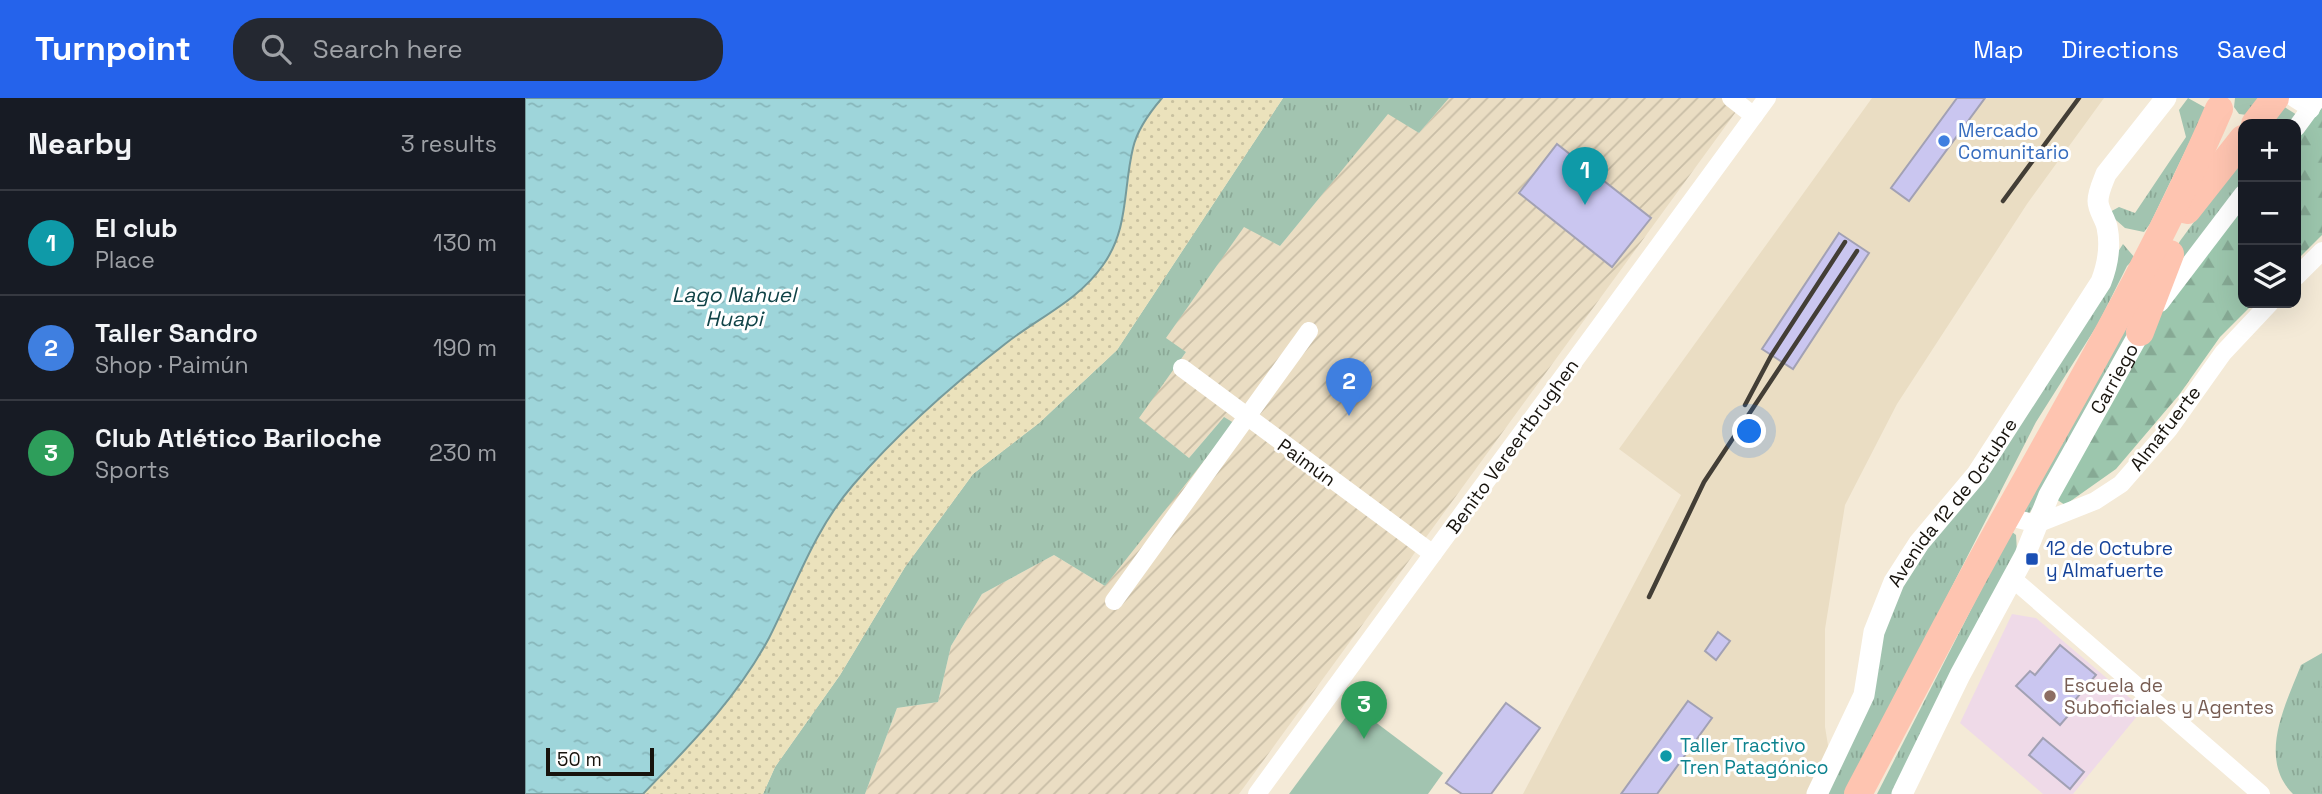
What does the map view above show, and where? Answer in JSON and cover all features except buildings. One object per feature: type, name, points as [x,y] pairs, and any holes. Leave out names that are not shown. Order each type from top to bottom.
[{"type":"main road","points":[[2222,103],[2234,122],[2238,122]]},
{"type":"main road","points":[[1859,794],[2006,516],[2149,260],[2187,184],[2222,103]]},
{"type":"main road","points":[[2149,260],[2238,142]]},
{"type":"main road","points":[[2140,332],[2169,257],[2197,198]]},
{"type":"street","points":[[1731,98],[1754,116]]},
{"type":"street","name":"Benito Vereertbrughen","points":[[1257,794],[1767,98]]},
{"type":"street","name":"Avenida 12 de Octubre","points":[[1817,794],[1864,695],[1874,632],[1882,604],[1907,560],[1977,474],[2101,282],[2108,264],[2106,225],[2098,198],[2106,174],[2167,98]]},
{"type":"street","points":[[2294,98],[2314,103],[2301,121]]},
{"type":"street","name":"Carriego","points":[[2013,579],[2049,495],[2140,332],[2238,201]]},
{"type":"street","points":[[2301,272],[2322,251]]},
{"type":"street","name":"Almafuerte","points":[[2037,524],[2095,501],[2121,484],[2169,429],[2223,353],[2265,308]]},
{"type":"street","points":[[1114,601],[1309,331]]},
{"type":"street","name":"Paimún","points":[[1182,368],[1433,554]]},
{"type":"street","points":[[2006,516],[2037,524]]},
{"type":"street","points":[[1902,794],[1960,675],[2013,579],[2261,794]]},
{"type":"shaded area","points":[[1449,98],[1746,98],[1239,794],[865,794],[897,708],[938,702],[951,646],[982,594],[1054,555],[1105,586],[1224,417],[1189,458],[1138,418],[1186,352],[1165,339],[1244,226],[1280,246],[1388,113],[1419,133]]},
{"type":"shaded area","points":[[1872,98],[2104,98],[2027,204],[1897,404],[1845,505],[1825,629],[1825,727],[1836,794],[1523,794],[1681,495],[1619,449]]},
{"type":"shaded area","name":"Escuela de Suboficiales y Agentes","points":[[2012,614],[2036,618],[2143,709],[2073,794],[2043,794],[1960,723]]},
{"type":"green space","points":[[1283,98],[1449,98],[1419,133],[1388,114],[1280,246],[1244,227],[1166,338],[1186,352],[1139,418],[1189,458],[1224,417],[1234,423],[1105,586],[1054,555],[982,594],[951,646],[938,702],[897,708],[865,794],[763,794],[775,767],[840,675],[905,567],[973,474],[1039,423],[1117,350]]},
{"type":"green space","points":[[2188,98],[2206,108],[2150,224],[2144,232],[2125,228],[2108,213],[2119,207],[2135,213],[2186,137],[2179,110]]},
{"type":"green space","points":[[2235,98],[2263,98],[2247,115],[2239,114],[2234,107]]},
{"type":"green space","points":[[2322,99],[2322,235],[2301,256],[2301,182],[2301,127]]},
{"type":"green space","points":[[2283,106],[2297,115],[2296,119],[2272,119]]},
{"type":"green space","points":[[2238,162],[2238,195],[2180,269],[2176,248]]},
{"type":"green space","points":[[2238,210],[2238,308],[2249,308],[2220,337],[2179,395],[2116,469],[2065,505],[2053,497],[2147,329]]},
{"type":"green space","points":[[2123,244],[2135,258],[2127,266],[2098,324],[2036,422],[1846,794],[1828,794],[1884,615]]},
{"type":"green space","points":[[2156,275],[2135,333],[2029,514],[2020,510]]},
{"type":"green space","points":[[2011,531],[2016,535],[2017,552],[1895,794],[1877,794]]},
{"type":"green space","points":[[2322,653],[2322,794],[2293,794],[2282,780],[2277,764],[2278,731],[2282,713],[2301,665]]},
{"type":"green space","points":[[1354,706],[1443,773],[1428,794],[1289,794]]},
{"type":"sand","points":[[1162,98],[1283,98],[1117,350],[1039,423],[973,474],[905,567],[840,675],[775,767],[763,794],[643,794],[712,720],[742,681],[769,638],[816,540],[853,485],[944,393],[1017,334],[1085,287],[1096,275],[1118,235],[1135,141]]},
{"type":"water","name":"Lago Nahuel Huapi","points":[[525,98],[1162,98],[1135,141],[1121,223],[1103,265],[1070,299],[1018,334],[945,393],[888,447],[853,485],[816,539],[769,638],[742,681],[712,720],[643,794],[525,794]]},
{"type":"railway","points":[[2003,201],[2079,98]]},
{"type":"railway","points":[[1745,405],[1771,356],[1845,242]]},
{"type":"railway","points":[[1649,597],[1704,482],[1857,251]]},
{"type":"place","name":"Mercado Comunitario","points":[[1944,141]]},
{"type":"place","name":"El club","points":[[1585,205]]},
{"type":"place","name":"Taller Sandro","points":[[1349,416]]},
{"type":"place","name":"12 de Octubre y Almafuerte","points":[[2032,559]]},
{"type":"place","name":"Escuela de Suboficiales y Agentes","points":[[2050,696]]},
{"type":"place","name":"Club Atlético Bariloche","points":[[1364,739]]},
{"type":"place","name":"Taller Tractivo Tren Patagónico","points":[[1666,756]]}]
